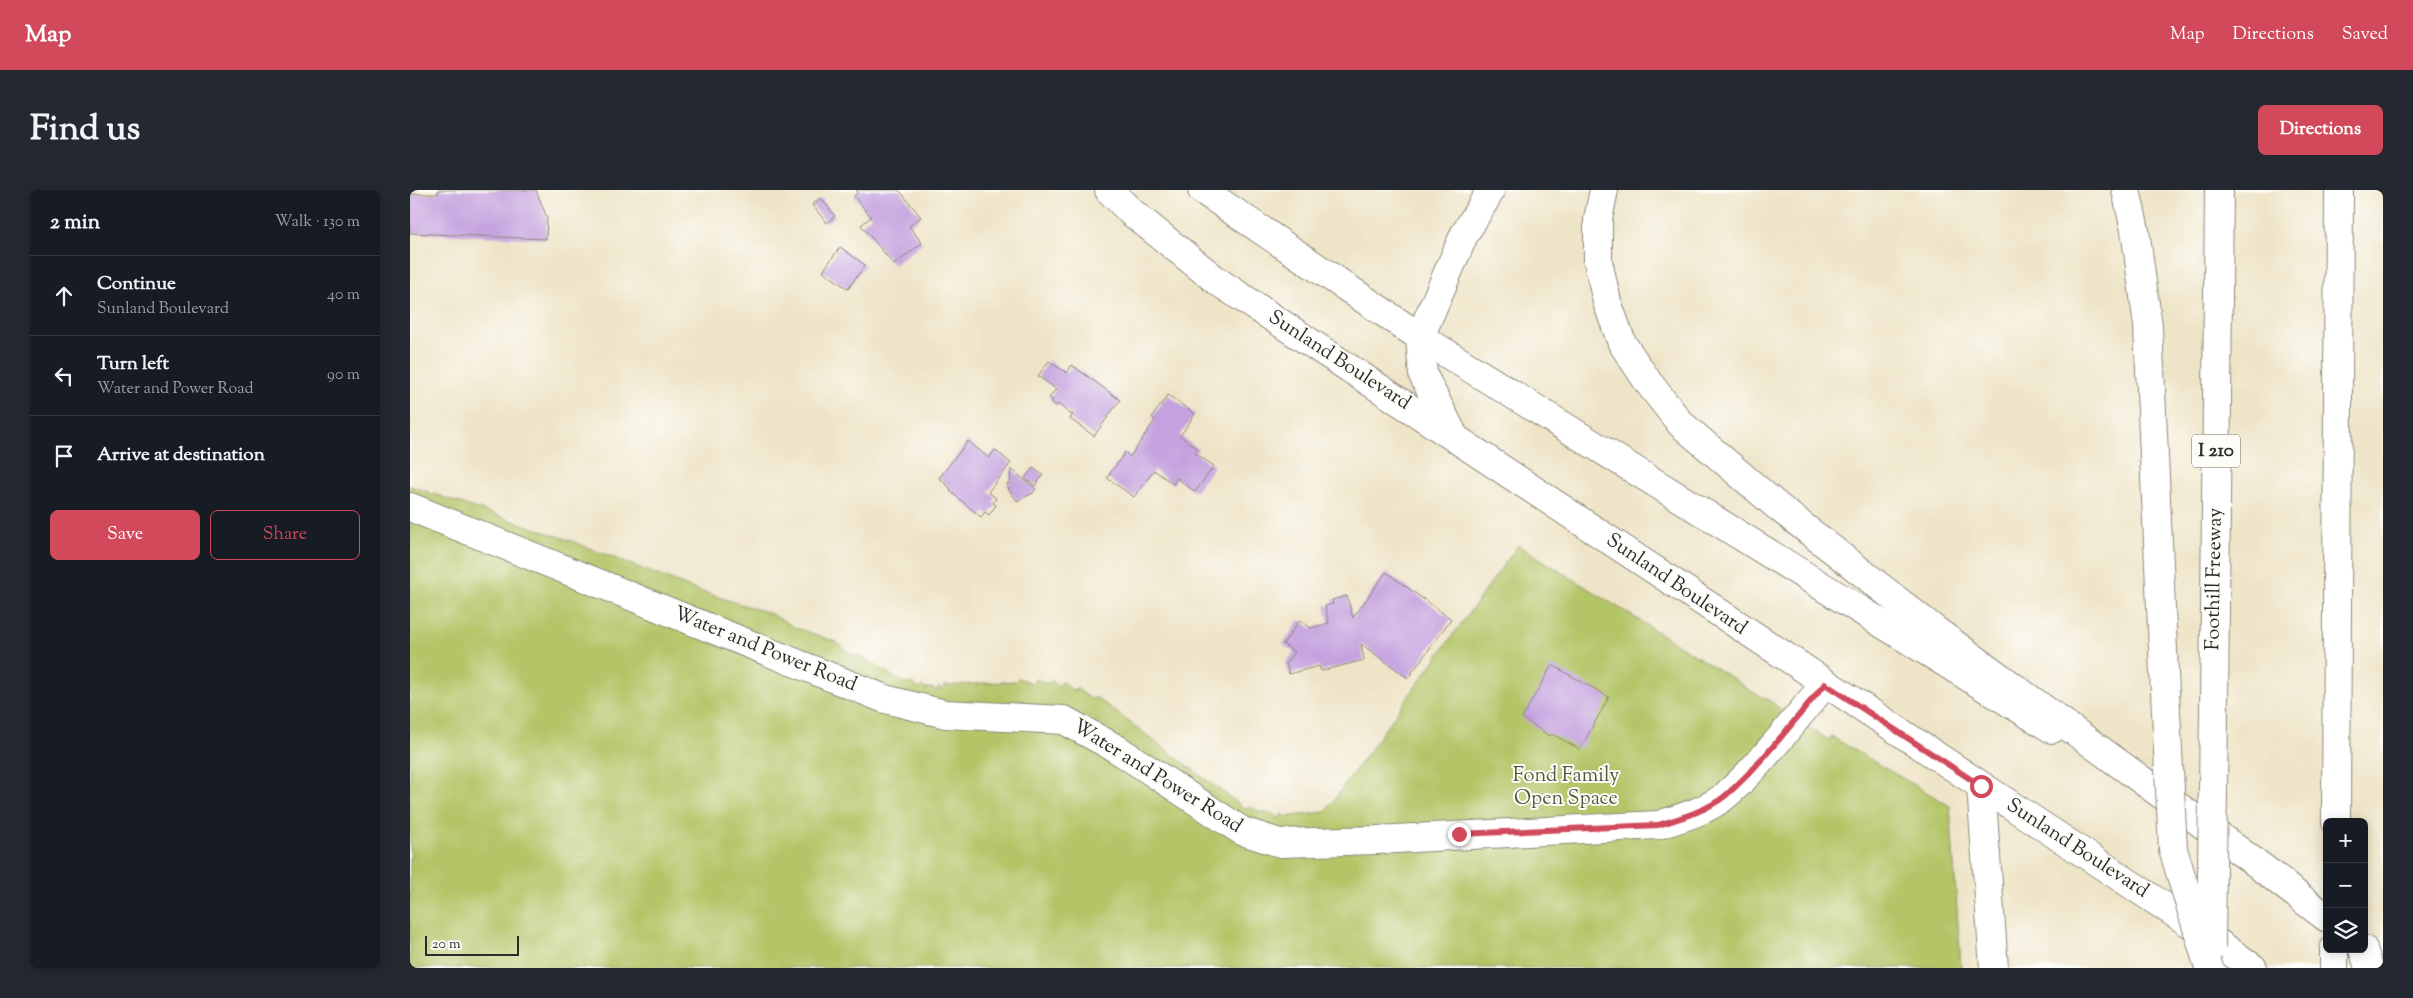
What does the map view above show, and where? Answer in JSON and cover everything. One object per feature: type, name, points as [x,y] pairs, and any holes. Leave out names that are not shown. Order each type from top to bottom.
[{"type":"main road","name":"Sunland Boulevard","points":[[1109,190],[1130,211],[1217,281],[2203,932],[2253,968]]},
{"type":"main road","points":[[1202,190],[1420,337],[2074,742],[2282,882]]},
{"type":"main road","points":[[1455,438],[1423,375],[1420,337],[1464,235],[1491,190]]},
{"type":"main road","points":[[1604,190],[1598,219],[1598,261],[1608,302],[1622,343],[1648,382],[1681,424],[1777,506],[1935,630],[2282,882],[2323,915]]},
{"type":"main road","points":[[2126,190],[2135,230],[2148,326],[2173,849],[2210,968]]},
{"type":"main road","name":"Foothill Freeway","points":[[2210,968],[2219,190]]},
{"type":"main road","points":[[2336,818],[2339,190]]},
{"type":"main road","name":"Water and Power Road","points":[[410,507],[885,699],[945,714],[1064,720],[1117,749],[1242,831],[1280,843],[1377,840],[1658,825],[1689,816],[1724,797],[1825,684]]},
{"type":"main road","points":[[1981,786],[1994,968]]},
{"type":"main road","points":[[2368,952],[2383,964]]},
{"type":"main road","points":[[2334,953],[2334,968]]},
{"type":"main road","points":[[2365,953],[2369,968]]},
{"type":"green space","name":"Fond Family Open Space","points":[[410,486],[569,540],[693,589],[769,613],[794,627],[836,642],[851,654],[865,659],[905,684],[912,683],[919,689],[922,686],[925,689],[932,688],[936,691],[939,687],[942,690],[945,686],[1015,681],[1018,678],[1032,683],[1035,679],[1049,684],[1052,680],[1059,686],[1062,682],[1073,691],[1076,688],[1091,699],[1097,698],[1244,808],[1251,807],[1258,811],[1273,814],[1279,818],[1282,814],[1286,817],[1325,812],[1518,545],[1750,691],[1772,702],[1794,720],[1828,740],[1832,737],[1950,806],[1961,968],[410,968]]},
{"type":"building","points":[[438,190],[536,190],[547,218],[546,239],[410,233],[410,194],[438,194]]},
{"type":"building","points":[[856,190],[899,190],[921,217],[909,226],[922,243],[894,265],[861,225],[871,217],[854,196],[858,192]]},
{"type":"building","points":[[821,198],[835,216],[827,223],[812,205]]},
{"type":"building","points":[[840,247],[865,265],[848,289],[823,271]]},
{"type":"building","points":[[1049,361],[1067,373],[1072,365],[1120,400],[1094,436],[1070,419],[1073,414],[1070,414],[1058,404],[1057,406],[1051,402],[1053,400],[1049,398],[1056,389],[1038,376]]},
{"type":"building","points":[[1168,395],[1195,414],[1180,436],[1198,449],[1195,453],[1214,466],[1195,492],[1177,478],[1173,484],[1154,470],[1134,497],[1107,478],[1125,452],[1130,457],[1155,420],[1152,417]]},
{"type":"building","points":[[968,441],[989,458],[995,450],[1011,463],[988,492],[996,498],[993,503],[996,505],[989,515],[985,512],[981,517],[950,491],[951,489],[939,478]]},
{"type":"building","points":[[1033,468],[1043,475],[1035,486],[1025,478]]},
{"type":"building","points":[[1011,469],[1036,489],[1033,493],[1017,501],[1009,490],[1007,483],[1010,484]]},
{"type":"building","points":[[1386,572],[1451,619],[1408,678],[1361,644],[1364,660],[1321,671],[1319,666],[1289,674],[1286,663],[1294,652],[1283,644],[1300,620],[1311,628],[1329,623],[1325,606],[1333,604],[1332,600],[1347,596],[1353,618]]},
{"type":"building","points":[[1552,665],[1609,697],[1580,749],[1552,734],[1550,736],[1522,718]]},
{"type":"route","points":[[1459,834],[1658,825],[1689,816],[1724,797],[1825,684],[1981,786]]}]
